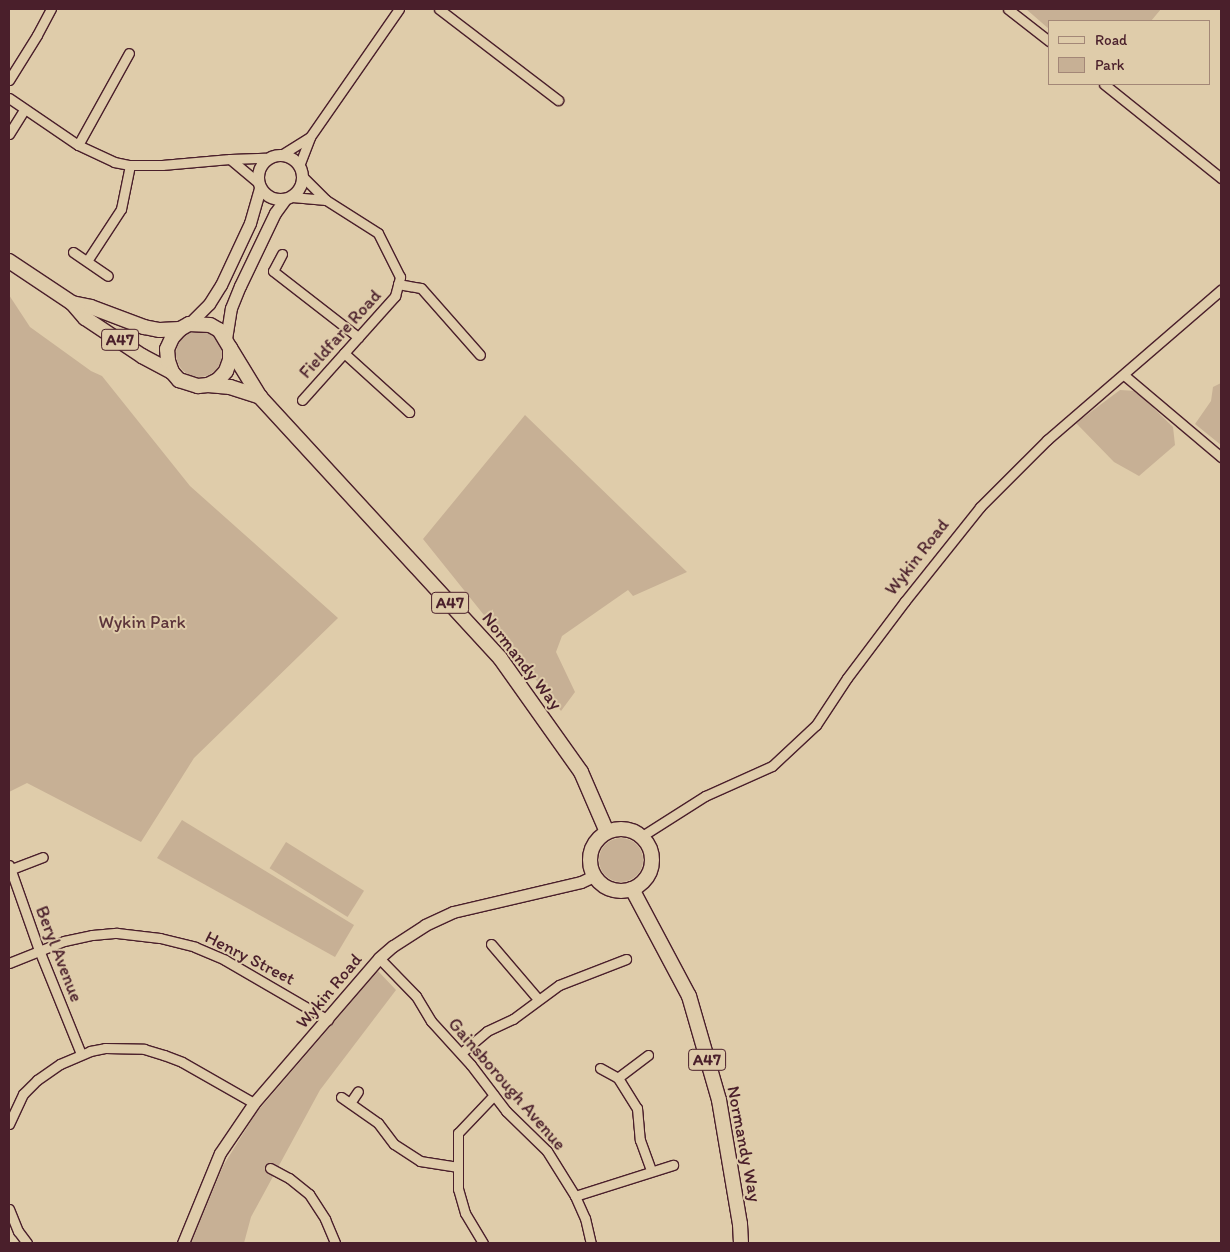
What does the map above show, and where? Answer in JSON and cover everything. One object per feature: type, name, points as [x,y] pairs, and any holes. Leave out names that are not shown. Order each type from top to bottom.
[{"type":"main road","name":"A47","points":[[9,261],[72,303],[85,318],[142,356],[172,372]]},
{"type":"main road","name":"A47","points":[[72,303],[91,307],[144,327],[160,330],[185,327]]},
{"type":"main road","points":[[210,325],[219,330],[228,344],[230,360],[226,371],[218,380],[208,385],[188,385],[172,372],[168,361],[167,349],[172,338],[185,327],[210,325]]},
{"type":"main road","name":"Normandy Way","points":[[228,344],[260,397],[500,658],[581,772],[607,832]]},
{"type":"main road","name":"Normandy Way","points":[[208,385],[230,387],[260,397]]},
{"type":"main road","points":[[625,829],[642,836],[652,852],[651,870],[647,878],[632,890],[622,892],[611,890],[594,876],[590,856],[596,842],[607,832],[625,829]]},
{"type":"main road","name":"Normandy Way","points":[[632,890],[689,996],[719,1100],[740,1224],[741,1243]]},
{"type":"street","points":[[9,80],[51,9]]},
{"type":"street","points":[[228,344],[232,308],[240,286],[276,213],[288,198],[300,188],[301,172],[310,137],[399,9]]},
{"type":"street","points":[[439,9],[558,100]]},
{"type":"street","points":[[1008,9],[1048,40]]},
{"type":"street","points":[[78,145],[129,53]]},
{"type":"street","points":[[1105,85],[1221,178]]},
{"type":"street","points":[[9,98],[24,110],[99,157],[130,165],[162,165],[230,158],[265,158],[282,155],[310,137]]},
{"type":"street","points":[[9,134],[24,110]]},
{"type":"street","points":[[282,155],[295,161],[301,172]]},
{"type":"street","points":[[230,158],[271,196],[288,198]]},
{"type":"street","points":[[185,327],[208,304],[221,285],[250,223],[259,185],[257,169],[265,158]]},
{"type":"street","points":[[87,261],[121,209],[130,165]]},
{"type":"street","name":"Fieldfare Road","points":[[301,172],[326,200],[378,233],[400,277],[395,296],[302,400]]},
{"type":"street","name":"Fieldfare Road","points":[[288,198],[326,200]]},
{"type":"street","points":[[73,252],[108,276]]},
{"type":"street","points":[[282,254],[273,271],[358,337]]},
{"type":"street","points":[[398,284],[421,288],[480,355]]},
{"type":"street","name":"Wykin Road","points":[[642,836],[705,796],[772,766],[810,730],[905,601],[980,507],[1047,440],[1221,290]]},
{"type":"street","points":[[344,353],[409,412]]},
{"type":"street","points":[[1124,375],[1221,457]]},
{"type":"street","points":[[9,868],[43,857]]},
{"type":"street","name":"Beryl Avenue","points":[[9,868],[39,950],[81,1054]]},
{"type":"street","name":"Wykin Road","points":[[182,1243],[220,1153],[254,1103],[328,1020],[379,958],[424,925],[453,912],[581,882],[594,876]]},
{"type":"street","name":"Henry Street","points":[[9,963],[64,940],[92,935],[118,933],[160,938],[195,947],[225,960],[328,1020]]},
{"type":"street","points":[[491,944],[538,999]]},
{"type":"street","name":"Gainsborough Avenue","points":[[379,958],[416,996],[431,1021],[460,1053],[506,1111],[547,1151],[585,1218],[591,1243]]},
{"type":"street","points":[[460,1053],[487,1031],[513,1019],[559,985],[626,959]]},
{"type":"street","points":[[9,1124],[12,1114],[23,1094],[37,1080],[60,1064],[81,1054],[105,1048],[144,1049],[182,1062],[254,1103]]},
{"type":"street","points":[[618,1078],[648,1055]]},
{"type":"street","points":[[600,1068],[618,1078],[637,1108],[640,1140],[651,1171]]},
{"type":"street","points":[[350,1103],[358,1091]]},
{"type":"street","points":[[483,1243],[465,1213],[458,1189],[458,1133],[494,1095]]},
{"type":"street","points":[[341,1097],[378,1123],[394,1144],[420,1162],[457,1167]]},
{"type":"street","points":[[574,1196],[673,1165]]},
{"type":"street","points":[[270,1168],[289,1178],[309,1194],[325,1219],[334,1243]]},
{"type":"street","points":[[9,1209],[18,1231],[27,1243]]},
{"type":"green space","points":[[1026,9],[1161,9],[1152,20],[1048,20],[1048,28]]},
{"type":"green space","name":"Wykin Park","points":[[9,295],[30,327],[91,371],[102,376],[190,486],[338,618],[194,758],[141,842],[27,783],[9,792]]},
{"type":"green space","points":[[204,331],[208,332],[218,341],[221,345],[221,363],[212,373],[204,377],[194,377],[186,373],[177,363],[176,349],[180,341],[190,332]]},
{"type":"green space","points":[[1221,383],[1221,445],[1195,424],[1211,401],[1213,387]]},
{"type":"green space","points":[[1120,390],[1136,391],[1173,427],[1175,445],[1139,476],[1114,462],[1076,423]]},
{"type":"green space","points":[[525,415],[687,572],[633,596],[628,590],[562,636],[556,652],[575,692],[561,711],[423,539]]},
{"type":"green space","points":[[182,820],[354,925],[335,957],[157,858]]},
{"type":"green space","points":[[617,838],[625,838],[637,844],[643,860],[637,876],[625,882],[617,882],[605,876],[599,864],[599,856],[605,844]]},
{"type":"green space","points":[[286,842],[364,891],[348,917],[270,868]]},
{"type":"green space","points":[[378,971],[396,990],[320,1090],[251,1217],[244,1243],[191,1243],[223,1166],[256,1113]]}]
